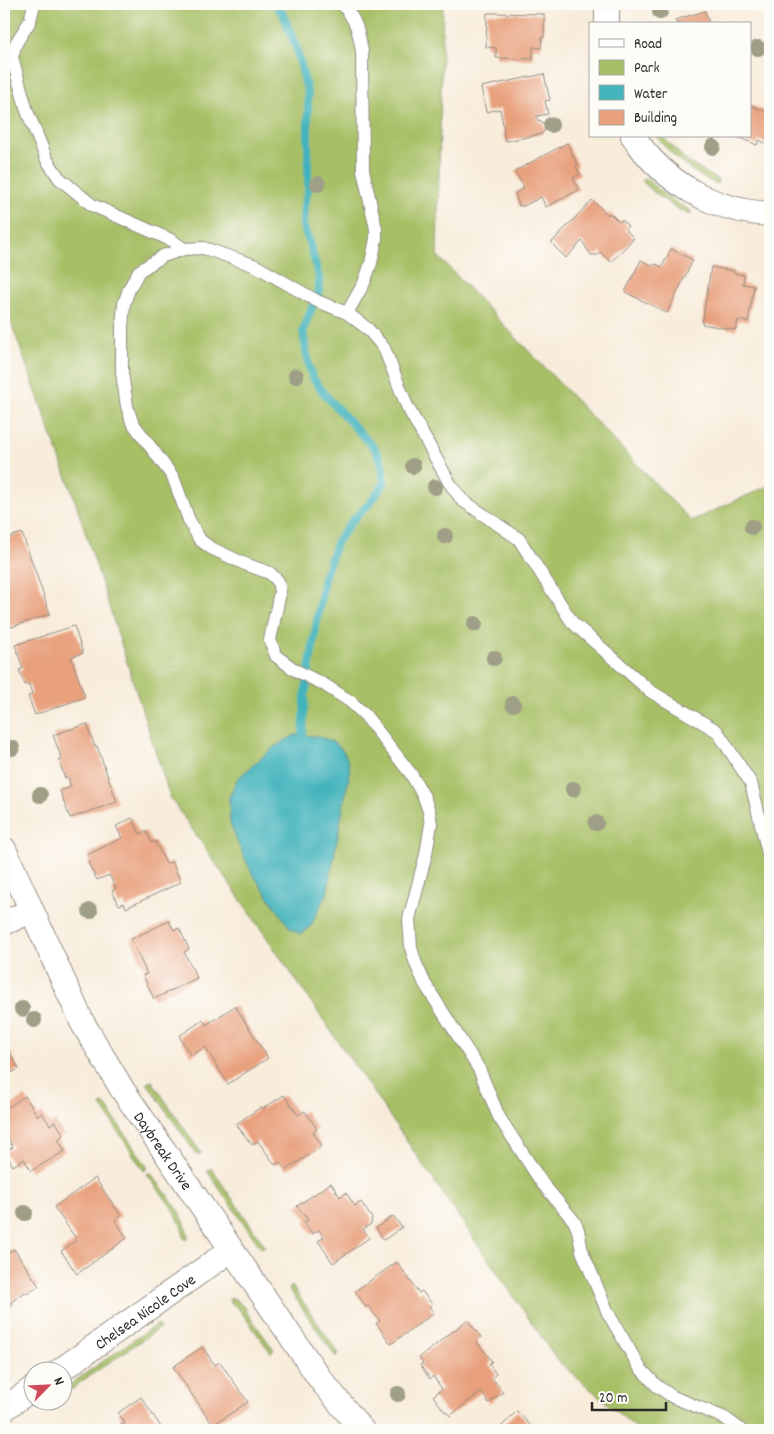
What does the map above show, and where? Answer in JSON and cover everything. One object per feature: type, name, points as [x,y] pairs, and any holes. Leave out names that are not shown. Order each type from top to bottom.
[{"type":"street","points":[[607,4],[607,22]]},
{"type":"street","points":[[635,138],[658,167],[691,192],[734,209],[770,214]]},
{"type":"street","name":"Daybreak Drive","points":[[4,849],[82,1022],[105,1062],[147,1128],[320,1379],[362,1430]]},
{"type":"street","points":[[4,923],[31,911]]},
{"type":"street","name":"Chelsea Nicole Cove","points":[[72,1362],[231,1250]]},
{"type":"street","points":[[4,1409],[22,1396]]},
{"type":"lane","points":[[34,4],[30,21],[16,43],[12,57],[27,111],[47,160],[59,178],[92,205],[171,240],[184,249]]},
{"type":"lane","points":[[342,4],[354,19],[360,38],[362,52],[363,170],[376,229],[375,249],[371,264],[356,299],[347,313]]},
{"type":"lane","points":[[741,1430],[725,1418],[673,1397],[657,1386],[640,1368],[608,1313],[582,1251],[578,1230],[574,1221],[542,1183],[499,1117],[479,1069],[425,984],[411,948],[409,919],[429,841],[431,824],[424,798],[411,774],[365,714],[352,702],[325,685],[295,670],[276,656],[270,640],[280,592],[278,581],[270,573],[244,564],[211,548],[200,540],[189,520],[173,476],[132,422],[127,406],[122,373],[122,327],[124,304],[129,289],[139,271],[163,256],[184,249],[204,248],[256,266],[317,301],[347,313],[368,329],[384,348],[407,406],[448,482],[462,500],[519,539],[572,622],[650,690],[718,731],[750,783],[770,860]]},
{"type":"green space","points":[[4,4],[443,4],[437,255],[691,521],[770,485],[770,1430],[638,1430],[558,1361],[170,797],[76,503],[4,303]]},
{"type":"green space","points":[[658,138],[664,138],[689,163],[718,180],[717,184],[699,175],[669,151]]},
{"type":"green space","points":[[645,178],[666,196],[691,211],[690,215],[659,196],[642,181]]},
{"type":"green space","points":[[152,1081],[201,1153],[197,1155],[147,1083]]},
{"type":"green space","points":[[104,1103],[148,1168],[144,1171],[101,1105]]},
{"type":"green space","points":[[211,1168],[265,1246],[261,1248],[207,1171]]},
{"type":"green space","points":[[150,1172],[179,1212],[187,1230],[188,1239],[184,1239],[175,1213],[147,1174]]},
{"type":"green space","points":[[292,1286],[339,1354],[336,1357],[289,1289]]},
{"type":"green space","points":[[231,1297],[246,1309],[274,1350],[271,1353],[239,1309],[229,1301]]},
{"type":"green space","points":[[157,1324],[160,1328],[79,1383],[72,1390],[73,1382]]},
{"type":"water","points":[[295,735],[315,736],[332,741],[344,752],[350,771],[327,894],[310,927],[300,934],[290,928],[252,873],[230,823],[229,798],[237,779],[274,747]]},
{"type":"building","points":[[705,11],[708,22],[676,22],[675,20]]},
{"type":"building","points":[[487,13],[544,14],[544,37],[542,37],[541,48],[533,47],[533,59],[496,58],[496,48],[486,47]]},
{"type":"building","points":[[544,74],[550,100],[545,101],[548,114],[537,116],[538,121],[540,120],[544,124],[545,130],[542,134],[505,140],[500,109],[486,112],[481,87]]},
{"type":"building","points":[[752,106],[770,113],[770,146],[759,140],[757,145],[740,138],[752,138]]},
{"type":"building","points":[[567,143],[578,165],[576,167],[580,174],[573,178],[579,190],[546,207],[541,197],[524,206],[519,206],[515,193],[524,188],[515,171]]},
{"type":"building","points":[[592,200],[608,215],[610,213],[619,222],[622,220],[628,226],[625,229],[634,238],[611,262],[600,252],[598,255],[591,255],[582,241],[566,258],[551,243]]},
{"type":"building","points":[[671,249],[693,260],[667,313],[625,292],[641,260],[653,266],[655,264],[662,267]]},
{"type":"building","points":[[711,267],[734,271],[734,273],[744,275],[743,284],[754,286],[748,322],[738,320],[736,330],[702,324]]},
{"type":"building","points":[[4,488],[10,506],[4,509]]},
{"type":"building","points":[[22,533],[50,614],[9,628],[4,612],[4,539]]},
{"type":"building","points":[[74,626],[83,653],[71,657],[85,697],[35,715],[28,696],[32,694],[29,684],[25,685],[19,670],[23,669],[15,645]]},
{"type":"building","points":[[87,724],[117,802],[70,818],[60,791],[71,787],[68,777],[65,778],[59,761],[62,760],[53,735]]},
{"type":"building","points":[[132,818],[140,834],[146,831],[152,843],[155,841],[166,864],[172,862],[181,882],[126,908],[124,903],[119,905],[112,891],[116,888],[109,875],[97,880],[88,863],[90,862],[87,855],[122,838],[116,826]]},
{"type":"building","points":[[169,921],[174,930],[179,928],[189,949],[184,952],[197,978],[154,999],[143,975],[147,974],[131,939]]},
{"type":"building","points":[[235,1006],[268,1058],[228,1084],[205,1047],[191,1056],[179,1036],[203,1020],[206,1025]]},
{"type":"building","points":[[8,1049],[19,1069],[4,1077],[4,1051]]},
{"type":"building","points":[[284,1095],[298,1115],[305,1111],[317,1129],[313,1132],[322,1146],[286,1170],[280,1162],[275,1165],[258,1141],[252,1145],[236,1124],[261,1107],[262,1109]]},
{"type":"building","points":[[25,1096],[38,1116],[42,1113],[50,1125],[55,1121],[64,1135],[58,1139],[65,1151],[31,1171],[24,1159],[13,1166],[5,1152],[13,1147],[7,1137],[4,1139],[4,1110]]},
{"type":"building","points":[[95,1178],[121,1216],[115,1220],[127,1238],[77,1274],[61,1251],[77,1240],[54,1207]]},
{"type":"building","points":[[331,1183],[340,1197],[346,1193],[355,1206],[361,1202],[372,1218],[371,1224],[363,1229],[369,1238],[333,1263],[318,1241],[324,1237],[319,1230],[312,1234],[304,1222],[308,1220],[297,1206]]},
{"type":"building","points":[[393,1216],[402,1227],[384,1240],[376,1228]]},
{"type":"building","points":[[14,1249],[39,1286],[27,1294],[25,1292],[11,1302],[13,1305],[4,1311],[4,1256]]},
{"type":"building","points":[[397,1262],[419,1293],[422,1291],[432,1304],[429,1307],[434,1313],[391,1344],[376,1323],[380,1321],[368,1306],[366,1307],[355,1291]]},
{"type":"building","points":[[467,1320],[481,1337],[476,1341],[492,1361],[489,1364],[496,1374],[492,1378],[503,1392],[489,1403],[481,1392],[450,1416],[433,1396],[442,1389],[433,1376],[430,1379],[420,1365],[423,1363],[419,1358]]},
{"type":"building","points":[[202,1347],[215,1365],[220,1362],[248,1402],[213,1425],[173,1367]]},
{"type":"building","points":[[141,1397],[163,1430],[110,1430],[125,1423],[118,1413]]},
{"type":"building","points":[[517,1411],[535,1430],[498,1430]]},
{"type":"waterway","points":[[275,4],[283,14],[297,50],[308,95],[308,191],[304,205],[303,225],[319,278],[319,292],[303,331],[308,362],[312,377],[326,396],[375,449],[382,464],[384,484],[337,541],[324,578],[305,695],[303,735]]}]
